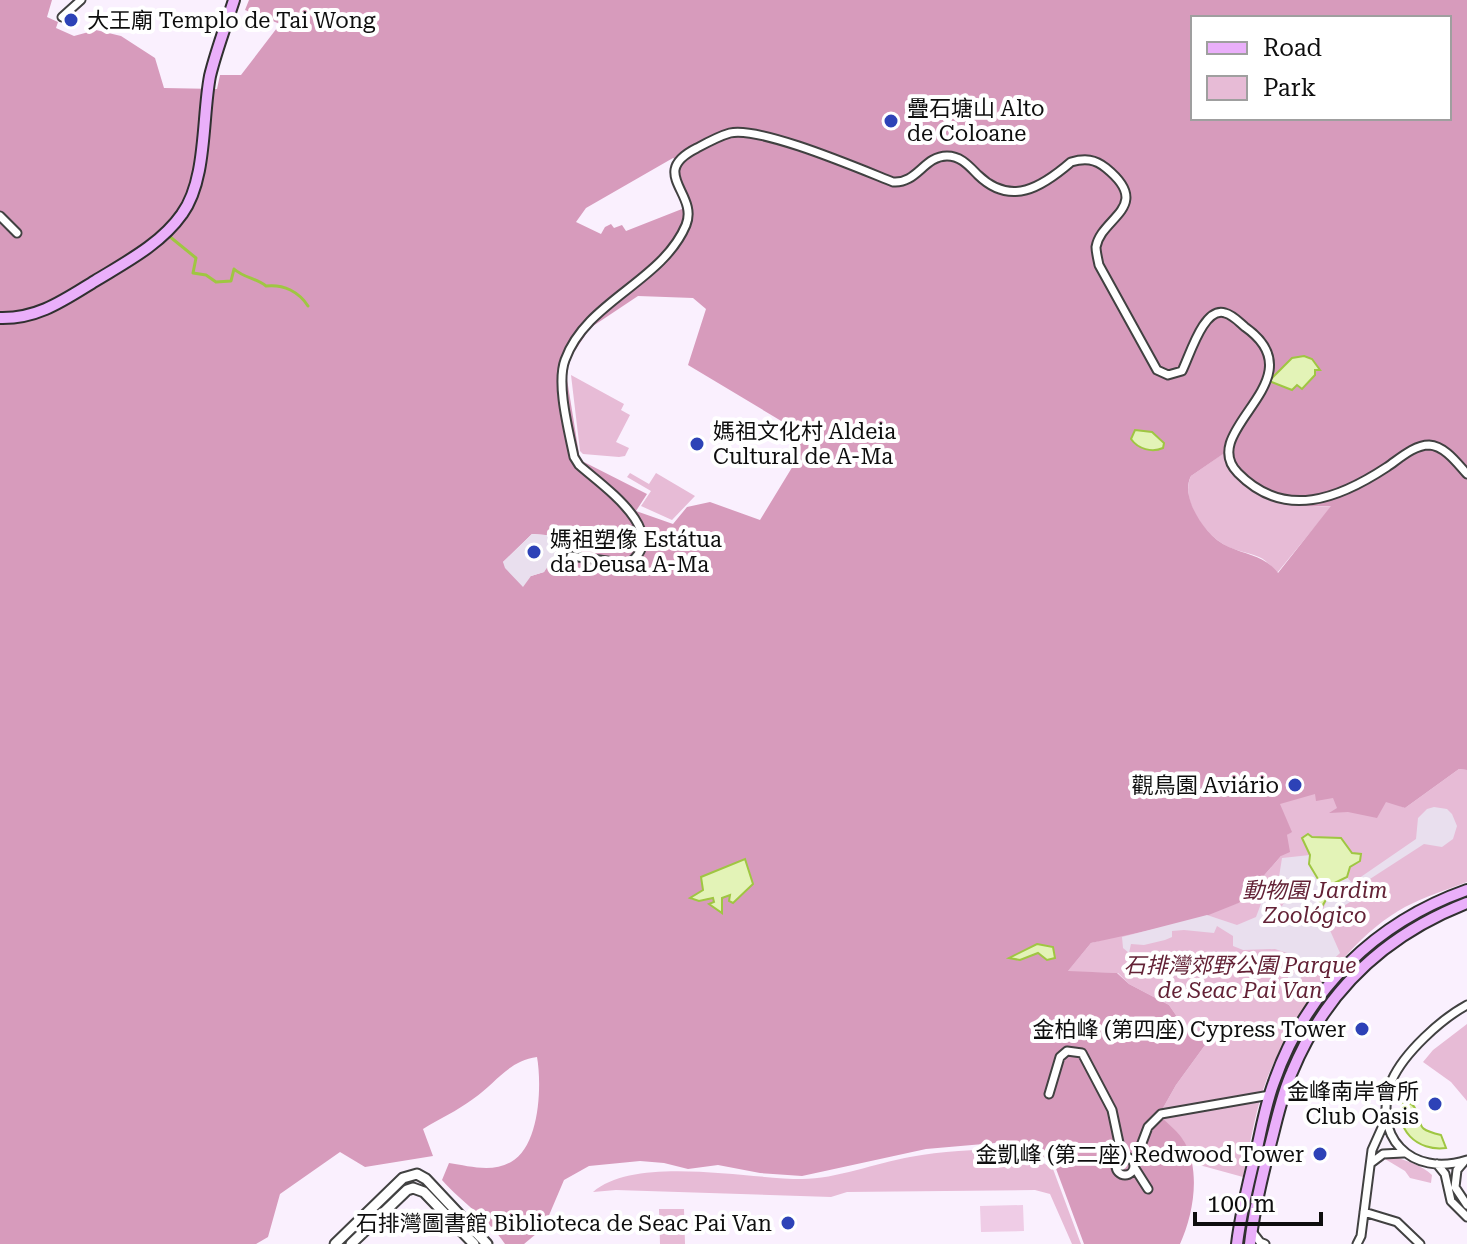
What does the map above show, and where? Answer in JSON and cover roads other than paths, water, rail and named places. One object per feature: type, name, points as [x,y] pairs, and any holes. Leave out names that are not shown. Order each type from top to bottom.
[{"type":"main road","points":[[0,318],[25,317],[60,303],[151,245],[169,230],[185,210],[196,179],[211,73],[234,0]]},
{"type":"main road","points":[[1237,1244],[1244,1199],[1270,1095],[1297,1030],[1317,999],[1345,965],[1402,919],[1467,890]]},
{"type":"main road","points":[[1250,1244],[1266,1160],[1291,1074],[1319,1019],[1339,991],[1384,947],[1434,916],[1467,903]]},
{"type":"street","points":[[62,17],[81,0]]},
{"type":"street","points":[[571,556],[628,564],[636,558],[640,549],[641,530],[628,508],[574,457],[562,380],[564,362],[585,327],[667,253],[682,232],[688,206],[674,176],[678,161],[690,151],[732,132],[762,134],[893,182],[911,178],[935,158],[953,156],[962,159],[987,183],[1012,192],[1027,191],[1079,159],[1095,161],[1117,177],[1125,193],[1121,211],[1100,236],[1096,247],[1099,265],[1157,370],[1168,375],[1182,371],[1208,317],[1217,312],[1228,314],[1253,332],[1266,350],[1269,365],[1267,384],[1229,443],[1228,457],[1237,473],[1262,491],[1280,497],[1321,499],[1357,487],[1414,448],[1430,445],[1446,452],[1467,474]]},
{"type":"street","points":[[0,216],[17,233]]},
{"type":"street","points":[[1357,1244],[1373,1147],[1382,1132],[1388,1096],[1398,1070],[1440,1023],[1467,1005]]},
{"type":"street","points":[[1049,1094],[1060,1057],[1067,1051],[1082,1053],[1112,1110],[1122,1157]]},
{"type":"street","points":[[1122,1157],[1116,1164],[1118,1173],[1127,1175],[1134,1165],[1148,1127],[1161,1114],[1270,1095]]},
{"type":"street","points":[[1387,1115],[1393,1140],[1405,1154],[1422,1162],[1437,1164],[1466,1161]]},
{"type":"street","points":[[1370,1165],[1383,1154],[1405,1154]]},
{"type":"street","points":[[1122,1157],[1131,1159],[1148,1189]]},
{"type":"street","points":[[1466,1161],[1457,1170],[1454,1182],[1456,1192],[1467,1205]]},
{"type":"street","points":[[1437,1164],[1445,1174],[1451,1201],[1467,1217]]},
{"type":"street","points":[[335,1244],[403,1178],[417,1174],[426,1179],[487,1244]]},
{"type":"street","points":[[351,1244],[407,1190],[413,1188],[424,1192],[474,1244]]},
{"type":"street","points":[[1364,1212],[1397,1222],[1420,1244]]},
{"type":"street","points":[[1252,1226],[1256,1238],[1265,1244]]},
{"type":"waterway","points":[[169,236],[196,258],[193,273],[206,275],[216,282],[231,281],[234,269],[266,286],[290,290],[308,306]]},
{"type":"place","name":"大王廟 Templo de Tai Wong","points":[[71,20]]},
{"type":"place","name":"疊石塘山 Alto de Coloane","points":[[891,121]]},
{"type":"place","name":"媽祖文化村 Aldeia Cultural de A-Ma","points":[[697,444]]},
{"type":"place","name":"媽祖塑像 Estátua da Deusa A-Ma","points":[[534,552]]},
{"type":"place","name":"觀鳥園 Aviário","points":[[1295,785]]},
{"type":"place","name":"金柏峰 (第四座) Cypress Tower","points":[[1362,1029]]},
{"type":"place","name":"金峰南岸會所 Club Oasis","points":[[1435,1104]]},
{"type":"place","name":"金凱峰 (第二座) Redwood Tower","points":[[1320,1154]]},
{"type":"place","name":"石排灣圖書館 Biblioteca de Seac Pai Van","points":[[788,1223]]},
{"type":"park label","name":"動物園 Jardim Zoológico","points":[[1315,902]]},
{"type":"park label","name":"石排灣郊野公園 Parque de Seac Pai Van","points":[[1240,978]]}]
